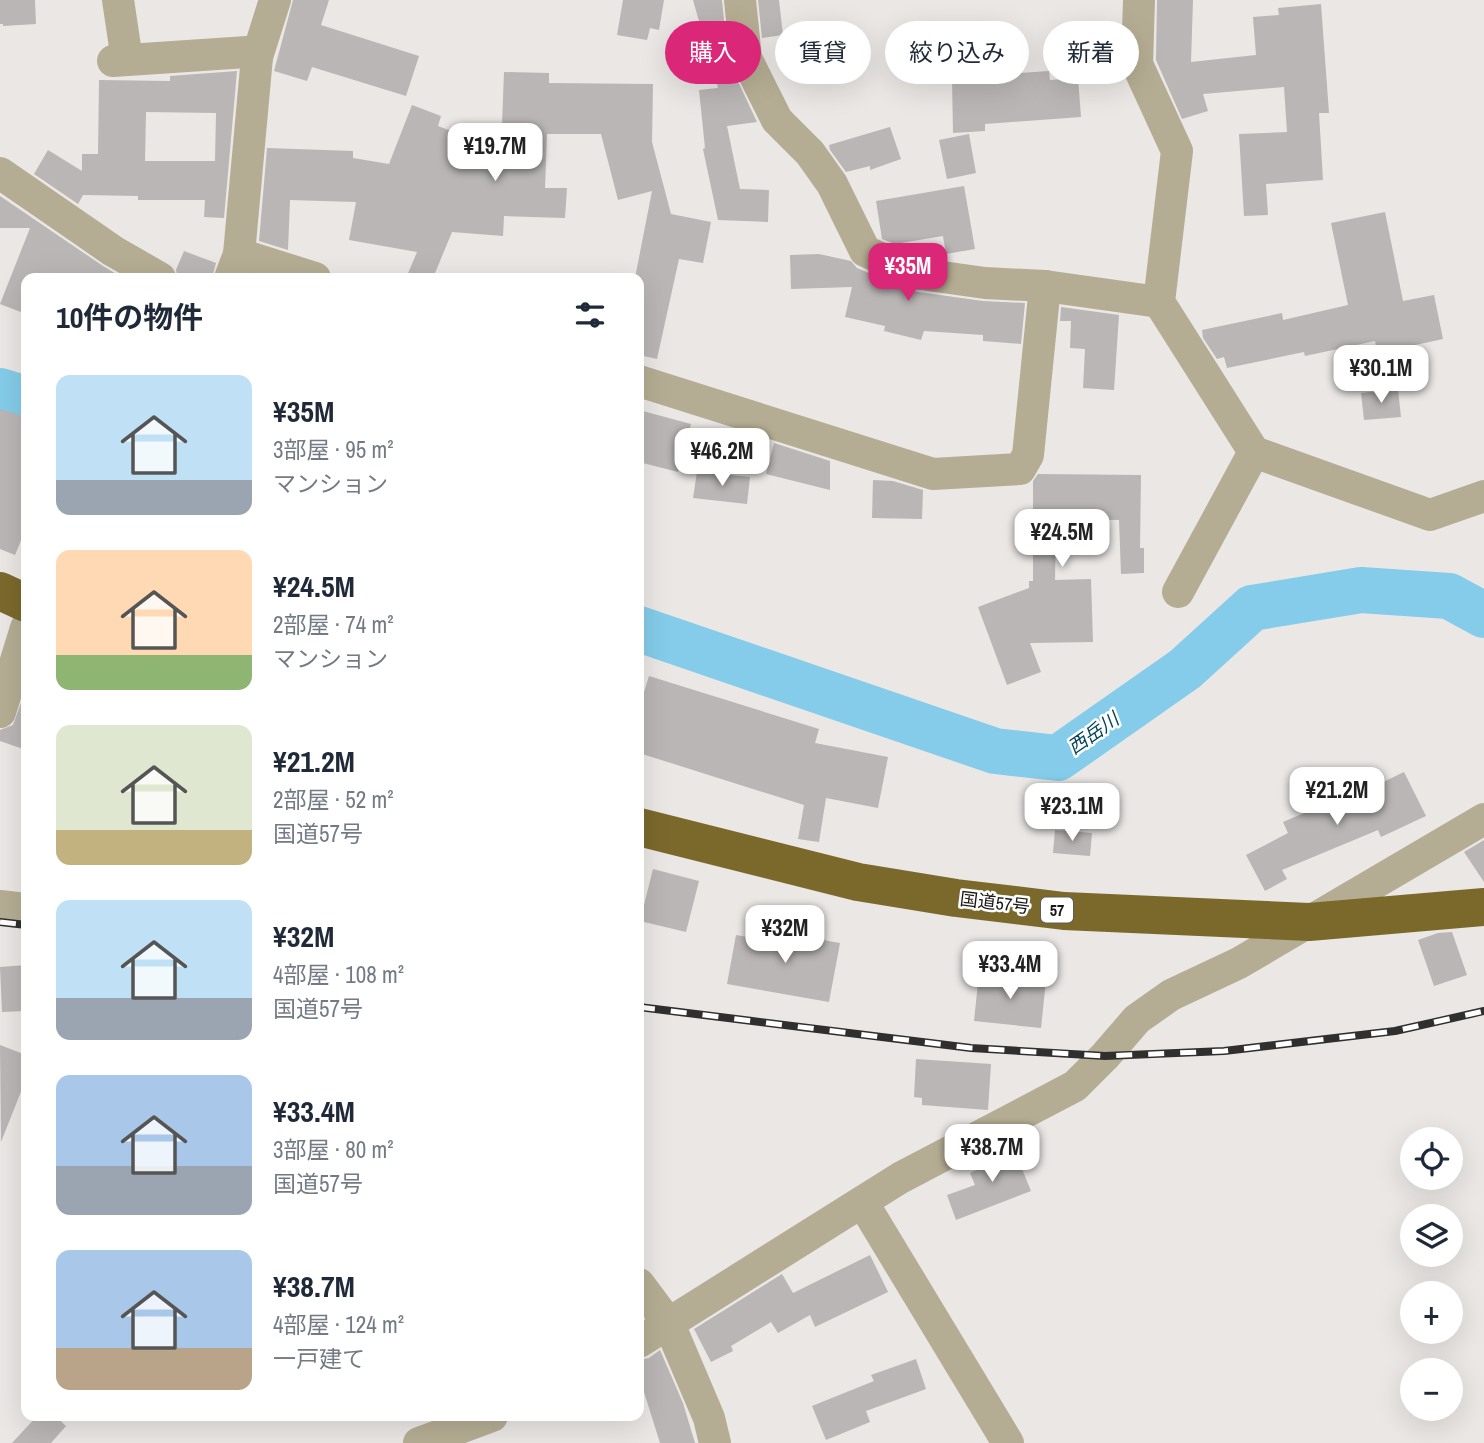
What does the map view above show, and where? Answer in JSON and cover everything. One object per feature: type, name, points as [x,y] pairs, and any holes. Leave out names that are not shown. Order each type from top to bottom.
[{"type":"highway","points":[[0,591],[21,601]]},
{"type":"highway","name":"国道57号","points":[[644,828],[859,883],[1064,911],[1309,922],[1484,907]]},
{"type":"street","points":[[118,0],[120,61],[247,52],[257,57]]},
{"type":"street","points":[[275,0],[257,57],[235,266],[282,273]]},
{"type":"street","points":[[740,0],[746,58],[777,120],[810,153],[832,184],[865,251],[914,273],[985,283],[1045,286],[1159,302]]},
{"type":"street","points":[[1139,0],[1137,64],[1177,151],[1159,302],[1254,452],[1430,515],[1484,496]]},
{"type":"street","points":[[0,173],[113,251],[151,273]]},
{"type":"street","points":[[644,383],[933,474],[1020,468],[1028,455],[1045,286]]},
{"type":"street","points":[[1178,592],[1254,452]]},
{"type":"street","points":[[0,712],[21,644]]},
{"type":"street","points":[[644,1339],[911,1171],[1074,1086],[1137,1019],[1171,995],[1240,962],[1484,819]]},
{"type":"street","points":[[0,906],[21,908]]},
{"type":"street","points":[[863,1203],[1008,1443]]},
{"type":"street","points":[[644,1291],[669,1325],[709,1418],[715,1443]]},
{"type":"street","points":[[419,1443],[478,1421]]},
{"type":"building","points":[[0,0],[35,0],[36,24],[0,24]]},
{"type":"building","points":[[293,0],[329,0],[321,25],[419,56],[406,96],[312,67],[307,81],[274,71]]},
{"type":"building","points":[[623,0],[664,0],[659,30],[650,28],[647,40],[617,35]]},
{"type":"building","points":[[693,0],[722,0],[724,21],[699,21]]},
{"type":"building","points":[[758,0],[779,0],[781,21],[775,21],[775,36],[762,38]]},
{"type":"building","points":[[1157,0],[1193,0],[1191,62],[1256,55],[1253,17],[1279,15],[1278,8],[1321,4],[1329,113],[1319,113],[1323,180],[1266,184],[1268,215],[1244,216],[1239,134],[1287,132],[1284,87],[1203,94],[1208,111],[1182,119],[1156,60]]},
{"type":"building","points":[[237,71],[224,218],[204,217],[205,200],[138,200],[138,196],[83,195],[78,204],[34,174],[48,150],[82,171],[82,154],[98,154],[99,80],[170,81],[170,76]],"holes":[[[146,112],[216,113],[215,161],[145,161]]]},
{"type":"building","points":[[1043,71],[1043,84],[1078,84],[1081,117],[985,124],[985,131],[953,133],[952,84],[1029,84],[1029,72]]},
{"type":"building","points":[[504,72],[549,73],[549,83],[653,84],[652,142],[671,214],[711,222],[703,263],[679,259],[657,359],[644,356],[644,273],[636,273],[652,191],[618,200],[601,134],[547,134],[545,188],[567,188],[565,218],[504,216],[503,236],[452,232],[435,273],[408,273],[417,252],[349,240],[356,202],[290,200],[288,250],[259,241],[267,148],[353,151],[353,158],[389,164],[412,105],[441,116],[438,126],[501,150]]},
{"type":"building","points":[[717,84],[739,84],[757,122],[727,126],[740,189],[769,190],[768,222],[718,220],[703,149],[699,90],[718,88]]},
{"type":"building","points":[[890,127],[901,159],[870,170],[870,166],[846,172],[830,150],[829,145]]},
{"type":"building","points":[[969,134],[976,173],[947,179],[939,140]]},
{"type":"building","points":[[964,186],[975,249],[946,254],[943,236],[895,244],[882,239],[876,201]]},
{"type":"building","points":[[0,196],[115,273],[21,273],[21,312],[0,304],[30,228],[0,228]]},
{"type":"building","points":[[1385,212],[1403,301],[1434,295],[1443,339],[1406,347],[1410,368],[1380,366],[1375,341],[1305,356],[1304,352],[1227,368],[1224,357],[1217,359],[1203,338],[1202,330],[1282,313],[1283,320],[1348,305],[1331,223]]},
{"type":"building","points":[[184,251],[216,263],[213,273],[177,273]]},
{"type":"building","points":[[819,254],[851,261],[857,268],[911,291],[983,301],[1025,303],[1021,344],[983,341],[983,335],[924,331],[921,340],[884,331],[885,326],[845,317],[852,287],[791,289],[790,255]]},
{"type":"building","points":[[1061,307],[1119,315],[1114,390],[1083,388],[1085,349],[1070,348],[1071,321],[1060,321]]},
{"type":"building","points":[[1398,389],[1401,417],[1364,420],[1361,393]]},
{"type":"building","points":[[0,409],[21,415],[21,540],[15,555],[0,549]]},
{"type":"building","points":[[644,411],[691,424],[678,472],[644,463]]},
{"type":"building","points":[[774,443],[830,461],[830,490],[766,474]]},
{"type":"building","points":[[697,472],[750,477],[747,504],[693,498]]},
{"type":"building","points":[[1038,474],[1141,475],[1140,548],[1144,548],[1144,573],[1121,574],[1119,520],[1063,519],[1063,529],[1056,529],[1055,580],[1091,579],[1093,642],[1030,643],[1041,672],[1007,685],[978,607],[1029,588],[1029,581],[1033,581],[1033,481]]},
{"type":"building","points":[[873,480],[893,481],[923,490],[922,519],[872,518]]},
{"type":"building","points":[[649,676],[819,729],[815,743],[888,757],[878,808],[826,798],[819,842],[798,839],[804,805],[644,755],[644,692]]},
{"type":"building","points":[[21,703],[21,748],[0,741],[0,730],[13,725]]},
{"type":"building","points":[[1404,772],[1426,816],[1381,837],[1378,830],[1282,870],[1287,879],[1265,891],[1246,855],[1288,833],[1283,822],[1346,795],[1348,799]]},
{"type":"building","points":[[1055,830],[1092,833],[1090,856],[1053,853]]},
{"type":"building","points":[[1484,840],[1484,882],[1464,852]]},
{"type":"building","points":[[653,869],[699,881],[686,932],[644,922],[644,905]]},
{"type":"building","points":[[771,931],[840,943],[829,1002],[727,984],[736,935],[769,941]]},
{"type":"building","points":[[1452,932],[1467,975],[1434,986],[1418,940],[1438,933]]},
{"type":"building","points":[[21,965],[21,1011],[2,1012],[0,967]]},
{"type":"building","points":[[979,973],[1046,980],[1041,1028],[974,1021]]},
{"type":"building","points":[[0,1045],[21,1053],[21,1092],[1,1142]]},
{"type":"building","points":[[916,1059],[991,1064],[988,1110],[922,1105],[922,1098],[914,1097]]},
{"type":"building","points":[[1011,1142],[1031,1191],[956,1220],[947,1195],[975,1185],[970,1173],[990,1164],[986,1154]]},
{"type":"building","points":[[870,1255],[888,1292],[815,1327],[810,1315],[778,1333],[771,1322],[731,1346],[733,1351],[711,1362],[694,1329],[782,1274],[793,1293]]},
{"type":"building","points":[[660,1350],[683,1403],[695,1443],[660,1443],[644,1392],[644,1359]]},
{"type":"building","points":[[916,1359],[926,1389],[866,1411],[870,1422],[826,1440],[812,1406],[874,1381],[871,1375]]},
{"type":"building","points":[[32,1421],[60,1421],[66,1426],[51,1443],[12,1443]]},
{"type":"waterway","name":"西岳川","points":[[0,391],[21,397]]},
{"type":"waterway","name":"西岳川","points":[[644,631],[995,751],[1058,758],[1185,669],[1252,608],[1361,590],[1449,596],[1484,615]]},
{"type":"railway","points":[[0,922],[21,924]]},
{"type":"railway","points":[[644,1008],[971,1048],[1105,1056],[1224,1051],[1395,1031],[1484,1011]]}]
